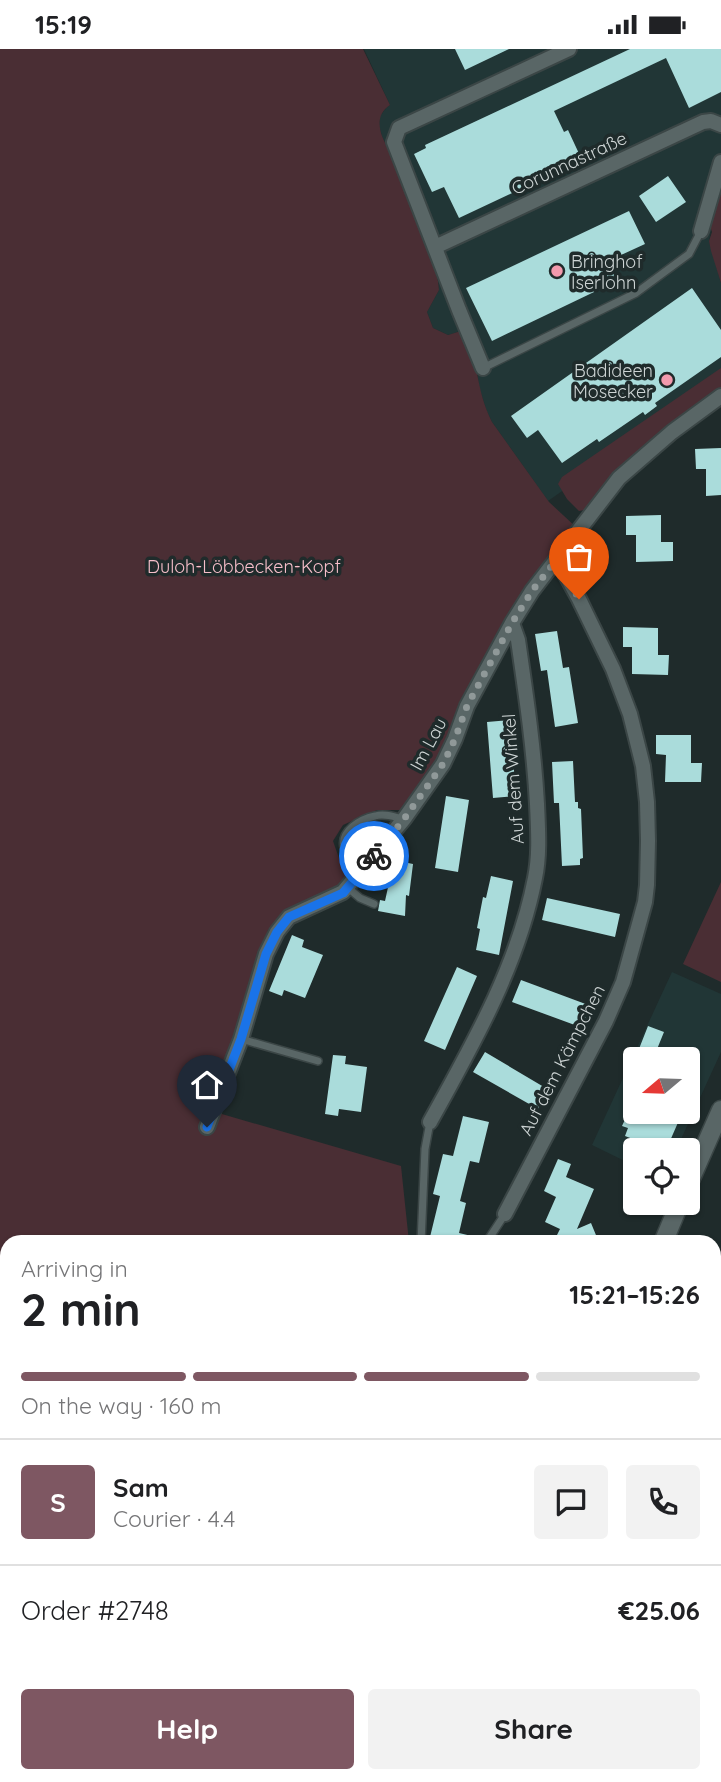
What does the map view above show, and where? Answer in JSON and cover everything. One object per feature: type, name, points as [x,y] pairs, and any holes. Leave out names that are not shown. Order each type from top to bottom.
[{"type":"main road","points":[[700,1158],[721,1110]]},
{"type":"main road","points":[[666,1235],[675,1215]]},
{"type":"street","points":[[483,367],[394,142],[398,128],[569,49]]},
{"type":"street","name":"Corunnastraße","points":[[435,247],[703,122],[711,121],[721,125]]},
{"type":"street","points":[[701,231],[721,162]]},
{"type":"street","name":"Im Lau","points":[[207,1127],[241,1039],[266,954],[277,932],[289,917],[343,893],[404,819],[443,764],[467,706],[532,591],[619,478],[672,432],[721,396]]},
{"type":"street","name":"Auf dem Kämpchen","points":[[505,1214],[606,1021],[623,982],[645,902],[647,885],[647,803],[643,766],[630,715],[613,669],[557,559]]},
{"type":"street","name":"Auf dem Winkel","points":[[430,1122],[502,982],[522,926],[535,877],[538,833],[536,778],[518,640],[512,623]]},
{"type":"lane","points":[[483,367],[636,293],[689,254],[701,231]]},
{"type":"lane","points":[[359,874],[344,850],[343,838],[351,827],[375,815],[404,819]]},
{"type":"lane","points":[[347,887],[360,898],[374,904]]},
{"type":"lane","points":[[241,1039],[318,1061]]},
{"type":"lane","points":[[421,1235],[425,1149],[430,1122]]},
{"type":"lane","points":[[491,1235],[505,1214]]},
{"type":"shaded area","points":[[364,49],[721,49],[721,174],[709,241],[721,283],[721,379],[548,501],[487,412],[464,330],[448,335],[433,328],[427,312],[439,290],[438,281],[422,228],[382,136],[380,116],[390,105]]},
{"type":"shaded area","points":[[672,972],[721,994],[721,1052],[700,1098],[700,1047],[637,1047]]},
{"type":"shaded area","points":[[623,1078],[623,1124],[688,1124],[682,1138],[623,1138],[623,1160],[592,1145]]},
{"type":"green space","name":"Duloh-Löbbecken-Kopf","points":[[0,49],[363,49],[390,105],[380,119],[382,136],[422,228],[438,281],[439,290],[427,312],[433,328],[448,335],[464,330],[492,422],[549,502],[577,528],[508,622],[441,765],[408,810],[377,810],[343,825],[333,841],[347,881],[280,916],[268,930],[215,1112],[401,1166],[408,1235],[0,1235]]},
{"type":"green space","points":[[721,174],[721,283],[709,241],[712,232],[709,223]]},
{"type":"green space","points":[[721,368],[721,390],[596,500],[579,511],[567,499],[558,484],[562,477]]},
{"type":"green space","points":[[721,882],[721,982],[683,964]]},
{"type":"building","points":[[455,49],[509,49],[465,70]]},
{"type":"building","points":[[630,49],[721,49],[721,92],[689,108],[666,58],[554,111],[564,132],[568,130],[582,160],[459,218],[444,187],[432,192],[414,154],[426,148],[425,145]]},
{"type":"building","points":[[668,176],[686,202],[656,222],[639,196]]},
{"type":"building","name":"Bringhof Iserlohn","points":[[629,211],[645,244],[608,261],[617,281],[492,341],[466,288]]},
{"type":"building","points":[[692,288],[721,330],[721,357],[655,403],[657,406],[645,415],[643,412],[562,463],[538,430],[527,438],[511,416]]},
{"type":"building","points":[[721,448],[721,495],[706,496],[706,469],[696,469],[695,449]]},
{"type":"building","points":[[661,515],[661,542],[673,542],[673,561],[636,562],[636,535],[626,535],[626,516]]},
{"type":"building","points":[[623,627],[658,628],[658,655],[669,655],[668,675],[632,674],[632,647],[623,647]]},
{"type":"building","points":[[557,631],[563,668],[569,667],[578,723],[555,727],[547,670],[541,671],[535,634]]},
{"type":"building","points":[[510,720],[516,796],[493,798],[487,722]]},
{"type":"building","points":[[656,735],[691,735],[691,763],[702,763],[701,782],[665,782],[666,755],[656,754]]},
{"type":"building","points":[[573,761],[575,802],[578,802],[578,808],[581,809],[583,858],[580,859],[580,865],[562,866],[559,803],[554,803],[552,762]]},
{"type":"building","points":[[446,796],[469,800],[458,872],[435,868]]},
{"type":"building","points":[[394,860],[413,864],[409,896],[406,895],[405,916],[378,911],[380,900],[385,901]]},
{"type":"building","points":[[491,876],[513,881],[499,955],[476,950],[483,897],[486,898]]},
{"type":"building","points":[[547,898],[620,914],[615,937],[542,920]]},
{"type":"building","points":[[292,935],[304,940],[302,947],[323,955],[305,998],[284,990],[282,996],[269,991]]},
{"type":"building","points":[[457,967],[477,976],[445,1050],[424,1041]]},
{"type":"building","points":[[521,980],[591,1006],[583,1028],[512,1002]]},
{"type":"building","points":[[648,1026],[664,1032],[658,1047],[640,1047]]},
{"type":"building","points":[[485,1052],[549,1090],[538,1109],[473,1072]]},
{"type":"building","points":[[333,1055],[346,1056],[345,1064],[367,1067],[361,1112],[339,1109],[338,1116],[325,1114]]},
{"type":"building","points":[[463,1116],[489,1122],[479,1163],[470,1161],[460,1201],[466,1203],[459,1233],[467,1235],[430,1235],[440,1196],[433,1194],[443,1154],[453,1156]]},
{"type":"building","points":[[623,1124],[677,1124],[671,1138],[630,1138],[625,1136],[628,1128],[622,1126]]},
{"type":"building","points":[[558,1159],[571,1164],[566,1177],[594,1189],[577,1229],[591,1223],[596,1235],[557,1235],[560,1229],[545,1222],[556,1197],[544,1191]]},
{"type":"way so far","points":[[374,856],[443,764],[467,706],[512,623],[557,559],[579,599]]},
{"type":"place","name":"Bringhof Iserlohn","points":[[557,271]]},
{"type":"place","name":"Badideen Mosecker","points":[[667,380]]},
{"type":"route","points":[[207,1127],[241,1039],[266,954],[277,932],[289,917],[343,893],[374,856]]}]
